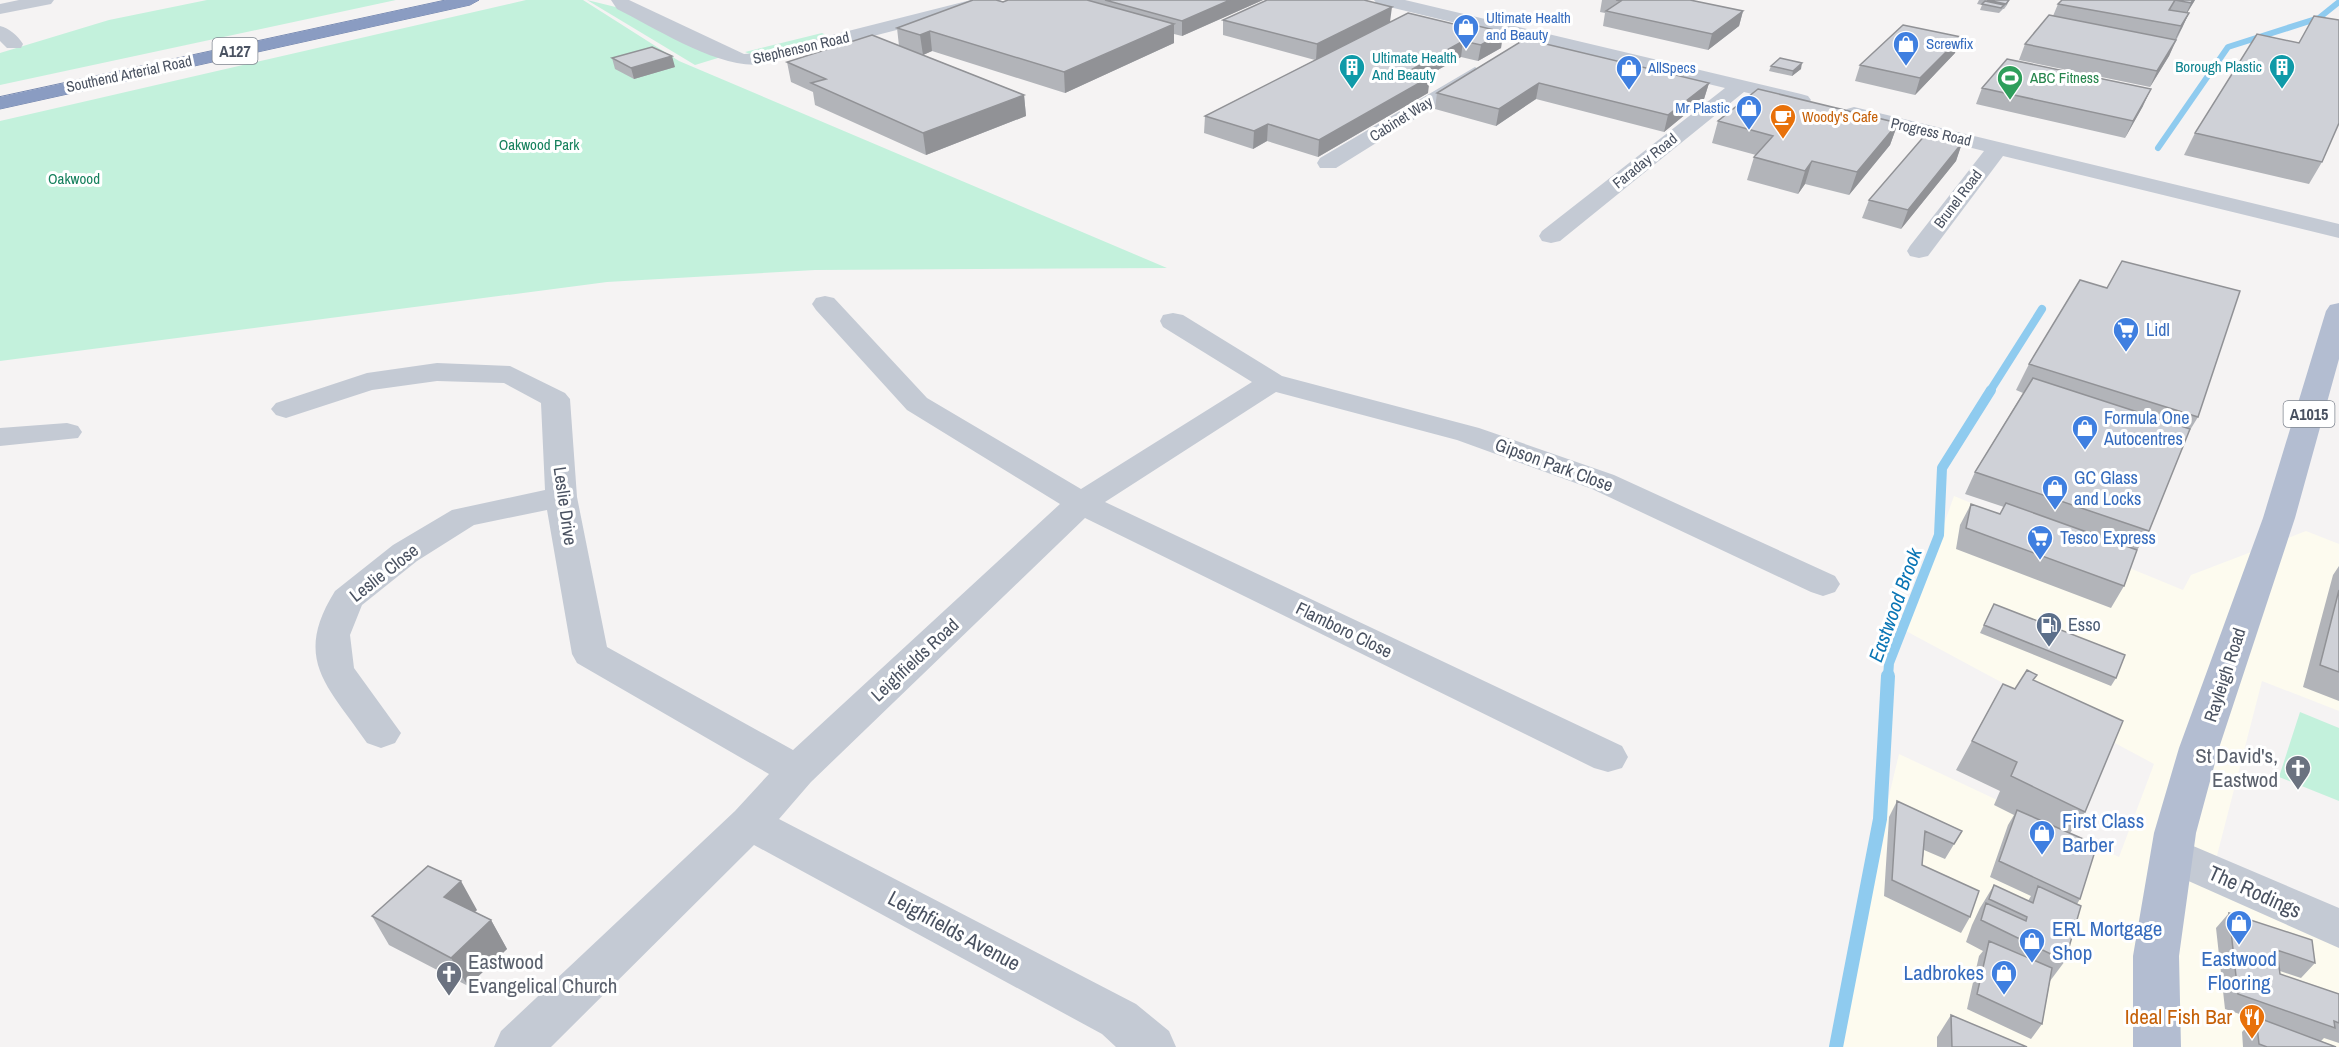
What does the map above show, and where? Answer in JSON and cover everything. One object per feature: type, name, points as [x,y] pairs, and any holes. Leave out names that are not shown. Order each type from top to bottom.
[{"type":"highway","name":"Southend Arterial Road","points":[[0,92],[423,0]]},
{"type":"highway","name":"Southend Arterial Road","points":[[0,103],[470,0]]},
{"type":"main road","name":"Rayleigh Road","points":[[2157,1047],[2156,956],[2172,855],[2199,748],[2278,518],[2339,311]]},
{"type":"street","points":[[0,9],[21,2],[45,0]]},
{"type":"street","name":"Stephenson Road","points":[[620,0],[623,5],[730,57],[744,60],[761,59],[992,0]]},
{"type":"street","name":"Progress Road","points":[[1383,0],[1416,3],[1534,36],[2339,231]]},
{"type":"street","points":[[1515,48],[1534,36]]},
{"type":"street","name":"Cabinet Way","points":[[1328,163],[1495,60]]},
{"type":"street","name":"Faraday Road","points":[[1551,236],[1740,86]]},
{"type":"street","name":"Brunel Road","points":[[1919,251],[1998,148]]},
{"type":"street","points":[[825,304],[917,404],[1081,503],[1272,382]]},
{"type":"street","name":"Gipson Park Close","points":[[1173,321],[1272,382],[1468,434],[1603,482],[1823,584]]},
{"type":"street","name":"Leslie Drive","points":[[286,408],[367,382],[438,372],[510,375],[555,399],[561,497],[590,654],[797,771]]},
{"type":"street","points":[[0,437],[67,432]]},
{"type":"street","name":"Leslie Close","points":[[381,733],[336,670],[332,635],[346,598],[405,554],[464,517],[561,497]]},
{"type":"street","name":"Flamboro Close","points":[[1081,503],[1608,757]]},
{"type":"street","name":"Leighfields Road","points":[[518,1047],[750,823],[797,771],[1081,503]]},
{"type":"street","name":"Leighfields Avenue","points":[[750,823],[1119,1019],[1152,1047]]},
{"type":"street","name":"The Rodings","points":[[2172,855],[2339,929]]},
{"type":"shaded area","points":[[1954,496],[2183,590],[2191,575],[2306,531],[2339,544],[2339,711],[2262,681],[2213,871],[2339,923],[2339,1047],[1829,1047],[1899,754],[2119,857],[2154,764],[1906,631]]},
{"type":"green space","points":[[207,0],[396,0],[0,85],[0,53],[109,20]]},
{"type":"green space","name":"Oakwood Park","points":[[526,0],[583,0],[679,61],[1167,268],[815,270],[607,282],[0,361],[0,121]]},
{"type":"green space","points":[[587,0],[640,13],[721,57],[695,65]]},
{"type":"green space","points":[[822,33],[828,36],[755,56],[745,52]]},
{"type":"green space","points":[[2300,712],[2339,728],[2339,801],[2279,777]]},
{"type":"building","points":[[973,0],[1003,2],[1008,0],[1087,0],[1174,24],[1064,72],[930,31],[920,35],[897,28]]},
{"type":"building","points":[[1105,0],[1230,0],[1182,21]]},
{"type":"building","points":[[1267,0],[1364,0],[1392,7],[1317,44],[1223,20]]},
{"type":"building","points":[[1616,0],[1690,0],[1743,11],[1712,34],[1606,11],[1621,1]]},
{"type":"building","points":[[1987,0],[2009,0],[2006,4]]},
{"type":"building","points":[[2062,0],[2175,0],[2169,10],[2189,13],[2181,26],[2058,4]]},
{"type":"building","points":[[2175,0],[2193,0],[2191,3]]},
{"type":"building","points":[[1985,1],[2004,5],[2001,8],[1982,4]]},
{"type":"building","name":"Ultimate Health And Beauty","points":[[1408,13],[1474,29],[1478,26],[1503,32],[1481,45],[1463,41],[1409,71],[1430,77],[1319,140],[1268,124],[1254,131],[1205,116]]},
{"type":"building","points":[[2049,15],[2176,40],[2157,71],[2025,44]]},
{"type":"building","name":"Borough Plastic","points":[[2314,16],[2339,20],[2339,123],[2322,162],[2195,133],[2257,34],[2299,43]]},
{"type":"building","points":[[1903,25],[1961,37],[1920,78],[1860,65]]},
{"type":"building","points":[[872,35],[1024,95],[923,133],[811,83],[826,79],[787,62]]},
{"type":"building","points":[[1525,39],[1709,83],[1668,115],[1539,83],[1499,109],[1437,93]]},
{"type":"building","points":[[652,47],[672,56],[631,68],[612,58]]},
{"type":"building","points":[[1780,58],[1802,63],[1793,71],[1771,66]]},
{"type":"building","points":[[2007,59],[2151,89],[2133,121],[1982,88]]},
{"type":"building","points":[[1758,89],[1898,123],[1857,172],[1812,161],[1805,171],[1754,157],[1773,136],[1718,121]]},
{"type":"building","points":[[1926,134],[1962,143],[1908,210],[1869,200]]},
{"type":"building","name":"Lidl","points":[[2122,261],[2240,291],[2198,417],[2029,364],[2080,280],[2107,288]]},
{"type":"building","points":[[2033,378],[2190,429],[2149,531],[1975,472]]},
{"type":"building","points":[[2006,503],[2137,550],[2124,586],[1966,528],[1971,504],[2000,514]]},
{"type":"building","points":[[2339,590],[2339,672],[2320,665]]},
{"type":"building","name":"Esso","points":[[1994,604],[2125,655],[2116,678],[1984,625]]},
{"type":"building","points":[[2027,670],[2037,675],[2033,680],[2123,721],[2085,812],[2011,776],[2017,762],[1972,741],[2003,684],[2015,689]]},
{"type":"building","points":[[1897,801],[1962,831],[1954,844],[1925,831],[1922,865],[1979,891],[1970,917],[1892,880]]},
{"type":"building","points":[[2017,810],[2097,845],[2080,899],[1999,861]]},
{"type":"building","points":[[428,866],[461,881],[444,897],[491,920],[451,958],[372,916]]},
{"type":"building","points":[[1994,885],[2033,903],[2038,886],[2081,906],[2065,961],[1981,920],[1986,903],[2026,921],[2027,917],[1989,899]]},
{"type":"building","points":[[2229,913],[2312,940],[2315,963],[2277,950],[2280,974],[2339,994],[2339,1023],[2334,1021],[2335,1028],[2238,994]]},
{"type":"building","points":[[1989,941],[2052,968],[2042,1024],[1977,994]]},
{"type":"building","points":[[1951,1015],[2027,1047],[1952,1047]]},
{"type":"building","points":[[2256,1017],[2336,1047],[2267,1047],[2259,1044]]},
{"type":"waterway","name":"Eastwood Brook","points":[[2158,148],[2228,47],[2319,18],[2339,2]]},
{"type":"waterway","name":"Eastwood Brook","points":[[1990,391],[2042,309]]},
{"type":"waterway","name":"Eastwood Brook","points":[[1888,677],[1889,663],[1939,535],[1942,468],[1991,390]]},
{"type":"waterway","name":"Eastwood Brook","points":[[1836,1047],[1880,819],[1888,676]]},
{"type":"place","name":"Ultimate Health and Beauty","points":[[1466,50]]},
{"type":"place","name":"Screwfix","points":[[1906,67]]},
{"type":"place","name":"Ultimate Health And Beauty","points":[[1352,90]]},
{"type":"place","name":"Borough Plastic","points":[[2282,90]]},
{"type":"place","name":"AllSpecs","points":[[1629,91]]},
{"type":"place","name":"ABC Fitness","points":[[2010,101]]},
{"type":"place","name":"Mr Plastic","points":[[1749,131]]},
{"type":"place","name":"Woody's Cafe","points":[[1783,140]]},
{"type":"place","name":"Lidl","points":[[2126,353]]},
{"type":"place","name":"Formula One Autocentres","points":[[2085,451]]},
{"type":"place","name":"GC Glass and Locks","points":[[2055,511]]},
{"type":"place","name":"Tesco Express","points":[[2040,561]]},
{"type":"place","name":"Esso","points":[[2049,648]]},
{"type":"place","name":"St David's, Eastwod","points":[[2298,791]]},
{"type":"place","name":"First Class Barber","points":[[2042,856]]},
{"type":"place","name":"Eastwood Flooring","points":[[2239,946]]},
{"type":"place","name":"ERL Mortgage Shop","points":[[2032,964]]},
{"type":"place","name":"Ladbrokes","points":[[2004,996]]},
{"type":"place","name":"Eastwood Evangelical Church","points":[[449,997]]},
{"type":"place","name":"Ideal Fish Bar","points":[[2252,1040]]},
{"type":"park label","name":"Oakwood","points":[[74,179]]}]
